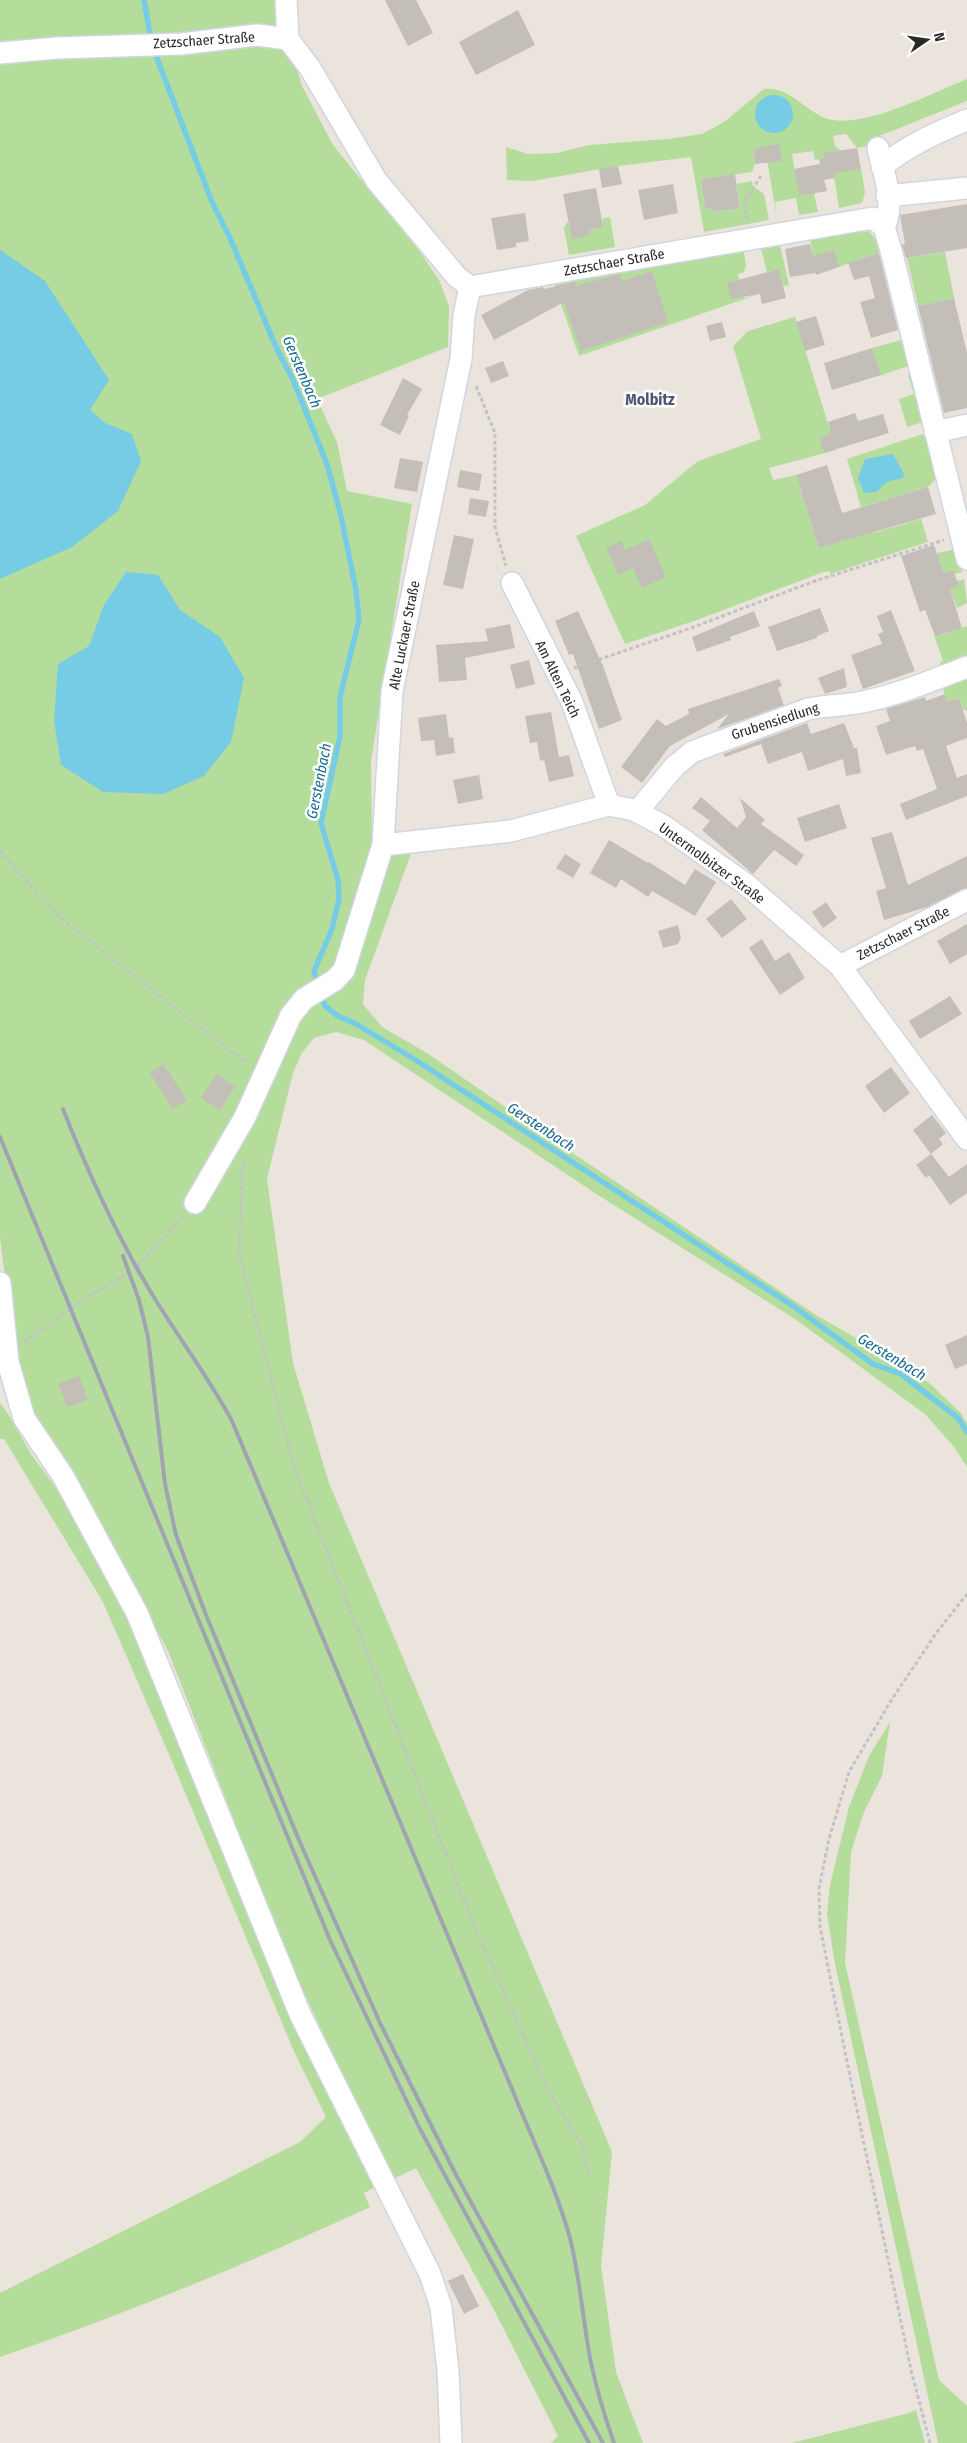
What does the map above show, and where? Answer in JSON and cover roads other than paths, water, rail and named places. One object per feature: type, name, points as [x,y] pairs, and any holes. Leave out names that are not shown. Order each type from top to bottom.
[{"type":"street","points":[[286,0],[288,39],[310,68],[376,180],[457,277],[470,287]]},
{"type":"street","name":"Zetzschaer Straße","points":[[0,54],[130,45],[181,44],[257,35],[288,39]]},
{"type":"street","points":[[965,550],[884,227],[889,218],[880,158],[893,157],[946,128],[967,120]]},
{"type":"street","points":[[887,196],[967,188]]},
{"type":"street","name":"Zetzschaer Straße","points":[[470,287],[873,218],[884,227]]},
{"type":"street","name":"Alte Luckaer Straße","points":[[195,1203],[245,1117],[292,1014],[304,999],[335,980],[344,970],[351,952],[383,844],[392,691],[461,359],[464,315],[470,287]]},
{"type":"street","points":[[935,432],[967,425]]},
{"type":"street","name":"Am Alten Teich","points":[[512,583],[572,702],[609,804]]},
{"type":"street","name":"Grubensiedlung","points":[[637,812],[674,767],[692,752],[808,709],[871,700],[967,667]]},
{"type":"street","points":[[383,844],[510,831],[609,804]]},
{"type":"street","name":"Untermolbitzer Straße","points":[[609,804],[637,812],[664,826],[747,885],[840,966],[967,1139]]},
{"type":"street","name":"Zetzschaer Straße","points":[[840,966],[967,900]]},
{"type":"street","points":[[0,1282],[8,1354],[24,1418],[63,1476],[137,1613],[300,2014],[430,2274],[441,2307],[448,2371],[451,2443]]},
{"type":"water","points":[[774,95],[788,100],[793,114],[788,128],[774,133],[760,128],[755,114],[760,100]]},
{"type":"water","points":[[0,250],[45,281],[109,380],[90,410],[105,423],[132,434],[141,461],[118,511],[72,547],[0,579]]},
{"type":"water","points":[[893,454],[904,474],[903,478],[887,482],[876,492],[864,493],[858,478],[865,459]]},
{"type":"water","points":[[126,572],[158,575],[180,610],[220,637],[244,678],[231,742],[204,776],[163,794],[103,792],[61,765],[54,721],[58,664],[89,646],[104,605]]},
{"type":"waterway","name":"Gerstenbach","points":[[144,0],[151,40]]},
{"type":"waterway","name":"Gerstenbach","points":[[153,48],[212,202],[230,238],[276,347],[293,380],[327,464],[341,516],[356,590],[359,620],[340,697],[340,736],[321,823],[338,880],[339,899],[332,929],[314,971],[319,986]]},
{"type":"waterway","name":"Gerstenbach","points":[[321,995],[325,1006],[338,1016],[356,1024],[414,1059],[793,1306],[873,1364],[901,1374],[958,1418],[967,1432]]},
{"type":"railway","points":[[63,1109],[116,1230],[141,1276],[232,1421],[544,2164],[571,2242],[590,2358],[600,2401],[614,2443]]},
{"type":"railway","points":[[0,1137],[330,1940],[419,2127],[589,2443]]},
{"type":"railway","points":[[123,1256],[139,1300],[148,1337],[165,1484],[176,1535],[206,1615],[299,1840],[380,2023],[455,2173],[603,2443]]},
{"type":"district","name":"Molbitz","points":[[650,399]]}]
